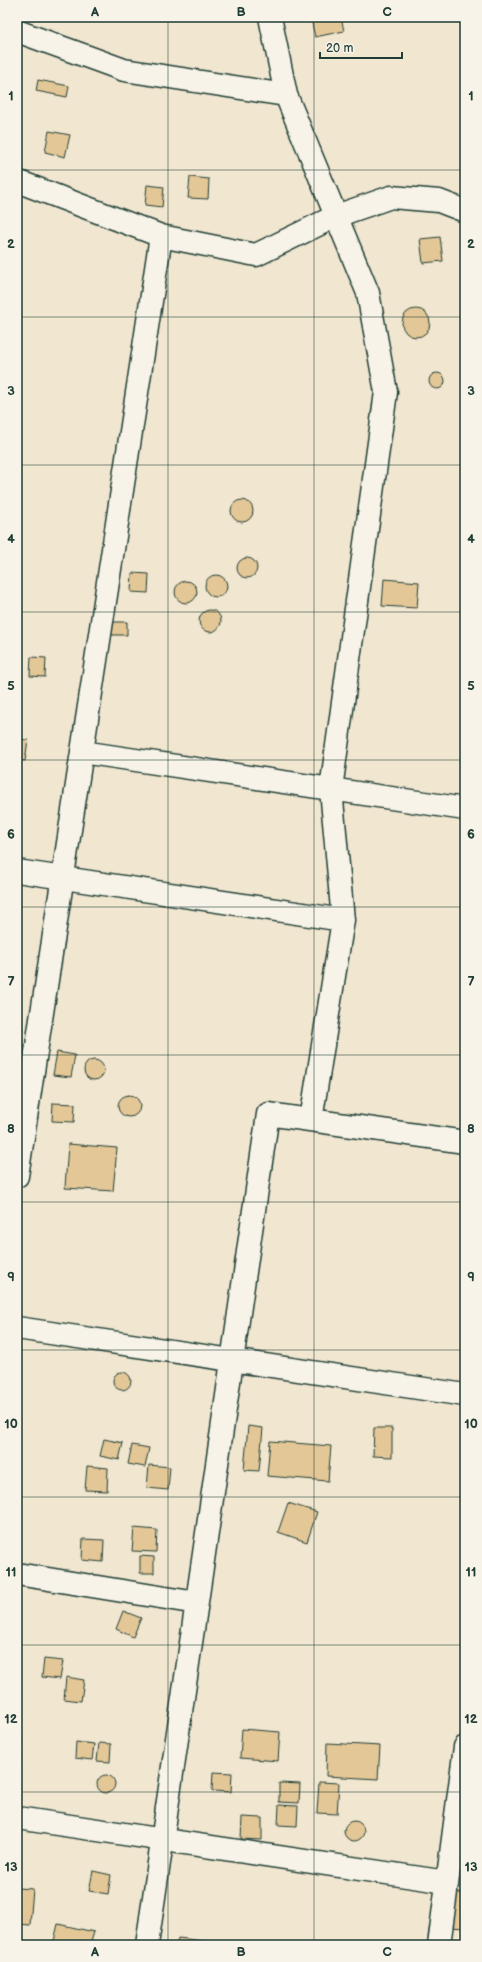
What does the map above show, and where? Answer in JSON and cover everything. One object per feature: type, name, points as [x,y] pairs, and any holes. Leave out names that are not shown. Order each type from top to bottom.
[{"type":"street","points":[[270,17],[286,96],[368,294],[386,392],[331,789],[343,920],[311,1120]]},
{"type":"street","points":[[17,31],[124,70],[286,96]]},
{"type":"street","points":[[17,181],[161,236],[256,255],[336,216],[391,197],[439,201],[465,211]]},
{"type":"street","points":[[17,1176],[161,236]]},
{"type":"street","points":[[82,752],[465,809]]},
{"type":"street","points":[[17,871],[343,920]]},
{"type":"street","points":[[147,1945],[268,1114],[465,1142]]},
{"type":"street","points":[[17,1328],[465,1395]]},
{"type":"street","points":[[17,1574],[197,1603]]},
{"type":"street","points":[[439,1945],[465,1747]]},
{"type":"street","points":[[17,1818],[447,1882]]},
{"type":"building","points":[[319,17],[341,17],[344,31],[315,37],[311,19]]},
{"type":"building","points":[[38,80],[69,86],[67,97],[36,91]]},
{"type":"building","points":[[49,131],[70,135],[65,157],[45,152]]},
{"type":"building","points":[[190,177],[209,179],[208,199],[188,198]]},
{"type":"building","points":[[147,185],[164,187],[162,207],[145,205]]},
{"type":"building","points":[[440,237],[443,261],[423,263],[420,239]]},
{"type":"building","points":[[416,309],[426,313],[430,323],[426,333],[416,337],[406,333],[402,323],[406,313]]},
{"type":"building","points":[[434,373],[440,373],[445,378],[443,387],[440,389],[434,389],[429,384],[429,378]]},
{"type":"building","points":[[242,500],[250,503],[253,511],[250,519],[242,522],[234,519],[231,511],[234,503]]},
{"type":"building","points":[[247,558],[254,561],[257,568],[254,575],[247,578],[240,575],[237,568],[240,561]]},
{"type":"building","points":[[132,573],[149,574],[148,593],[131,592]]},
{"type":"building","points":[[216,575],[224,578],[227,586],[224,594],[216,597],[208,594],[205,586],[208,578]]},
{"type":"building","points":[[384,579],[419,582],[417,608],[382,606]]},
{"type":"building","points":[[186,581],[194,584],[197,592],[194,600],[186,603],[178,600],[175,592],[178,584]]},
{"type":"building","points":[[210,610],[218,613],[221,621],[218,629],[210,632],[202,629],[199,621],[202,613]]},
{"type":"building","points":[[110,622],[127,622],[127,635],[110,635]]},
{"type":"building","points":[[31,657],[46,658],[45,677],[30,676]]},
{"type":"building","points":[[17,739],[28,740],[25,761],[17,760]]},
{"type":"building","points":[[57,1052],[75,1055],[71,1077],[53,1075]]},
{"type":"building","points":[[94,1060],[101,1063],[104,1070],[101,1077],[94,1080],[87,1077],[84,1070],[87,1063]]},
{"type":"building","points":[[129,1095],[137,1098],[140,1106],[137,1114],[129,1117],[121,1114],[118,1106],[121,1098]]},
{"type":"building","points":[[53,1103],[75,1104],[74,1122],[52,1121]]},
{"type":"building","points":[[68,1144],[117,1148],[113,1191],[65,1188]]},
{"type":"building","points":[[122,1372],[128,1375],[131,1381],[128,1387],[122,1390],[116,1387],[113,1381],[116,1375]]},
{"type":"building","points":[[248,1426],[263,1428],[259,1471],[244,1470]]},
{"type":"building","points":[[374,1428],[392,1428],[392,1457],[373,1456]]},
{"type":"building","points":[[104,1439],[123,1443],[119,1460],[100,1456]]},
{"type":"building","points":[[270,1441],[331,1446],[328,1481],[267,1476]]},
{"type":"building","points":[[132,1445],[149,1448],[145,1467],[128,1464]]},
{"type":"building","points":[[149,1465],[170,1467],[168,1490],[147,1488]]},
{"type":"building","points":[[87,1466],[108,1468],[107,1491],[85,1490]]},
{"type":"building","points":[[288,1503],[317,1512],[307,1542],[278,1532]]},
{"type":"building","points":[[134,1528],[157,1530],[156,1552],[132,1551]]},
{"type":"building","points":[[83,1539],[104,1540],[103,1562],[82,1560]]},
{"type":"building","points":[[140,1556],[154,1557],[154,1573],[140,1573]]},
{"type":"building","points":[[123,1611],[141,1618],[133,1637],[116,1629]]},
{"type":"building","points":[[44,1659],[63,1661],[60,1679],[42,1677]]},
{"type":"building","points":[[66,1677],[84,1680],[81,1701],[64,1699]]},
{"type":"building","points":[[242,1729],[280,1732],[278,1761],[240,1758]]},
{"type":"building","points":[[17,1740],[23,1741],[18,1788],[17,1788]]},
{"type":"building","points":[[76,1742],[94,1744],[92,1760],[75,1758]]},
{"type":"building","points":[[99,1743],[111,1744],[110,1762],[97,1761]]},
{"type":"building","points":[[327,1743],[380,1746],[378,1779],[326,1776]]},
{"type":"building","points":[[213,1772],[232,1773],[231,1792],[212,1791]]},
{"type":"building","points":[[102,1775],[110,1775],[115,1780],[113,1791],[110,1793],[102,1793],[97,1788],[97,1780]]},
{"type":"building","points":[[319,1782],[339,1783],[337,1814],[317,1813]]},
{"type":"building","points":[[279,1783],[300,1784],[299,1803],[279,1802]]},
{"type":"building","points":[[279,1805],[298,1806],[297,1826],[278,1825]]},
{"type":"building","points":[[242,1817],[262,1818],[262,1840],[241,1839]]},
{"type":"building","points":[[354,1821],[361,1824],[364,1831],[361,1838],[354,1841],[347,1838],[344,1831],[347,1824]]},
{"type":"building","points":[[93,1871],[111,1875],[108,1894],[89,1891]]},
{"type":"building","points":[[17,1888],[33,1889],[30,1925],[17,1924]]},
{"type":"building","points":[[452,1892],[465,1894],[465,1928],[448,1927]]},
{"type":"building","points":[[58,1924],[94,1932],[90,1945],[53,1945]]},
{"type":"building","points":[[178,1938],[238,1945],[177,1945]]}]
